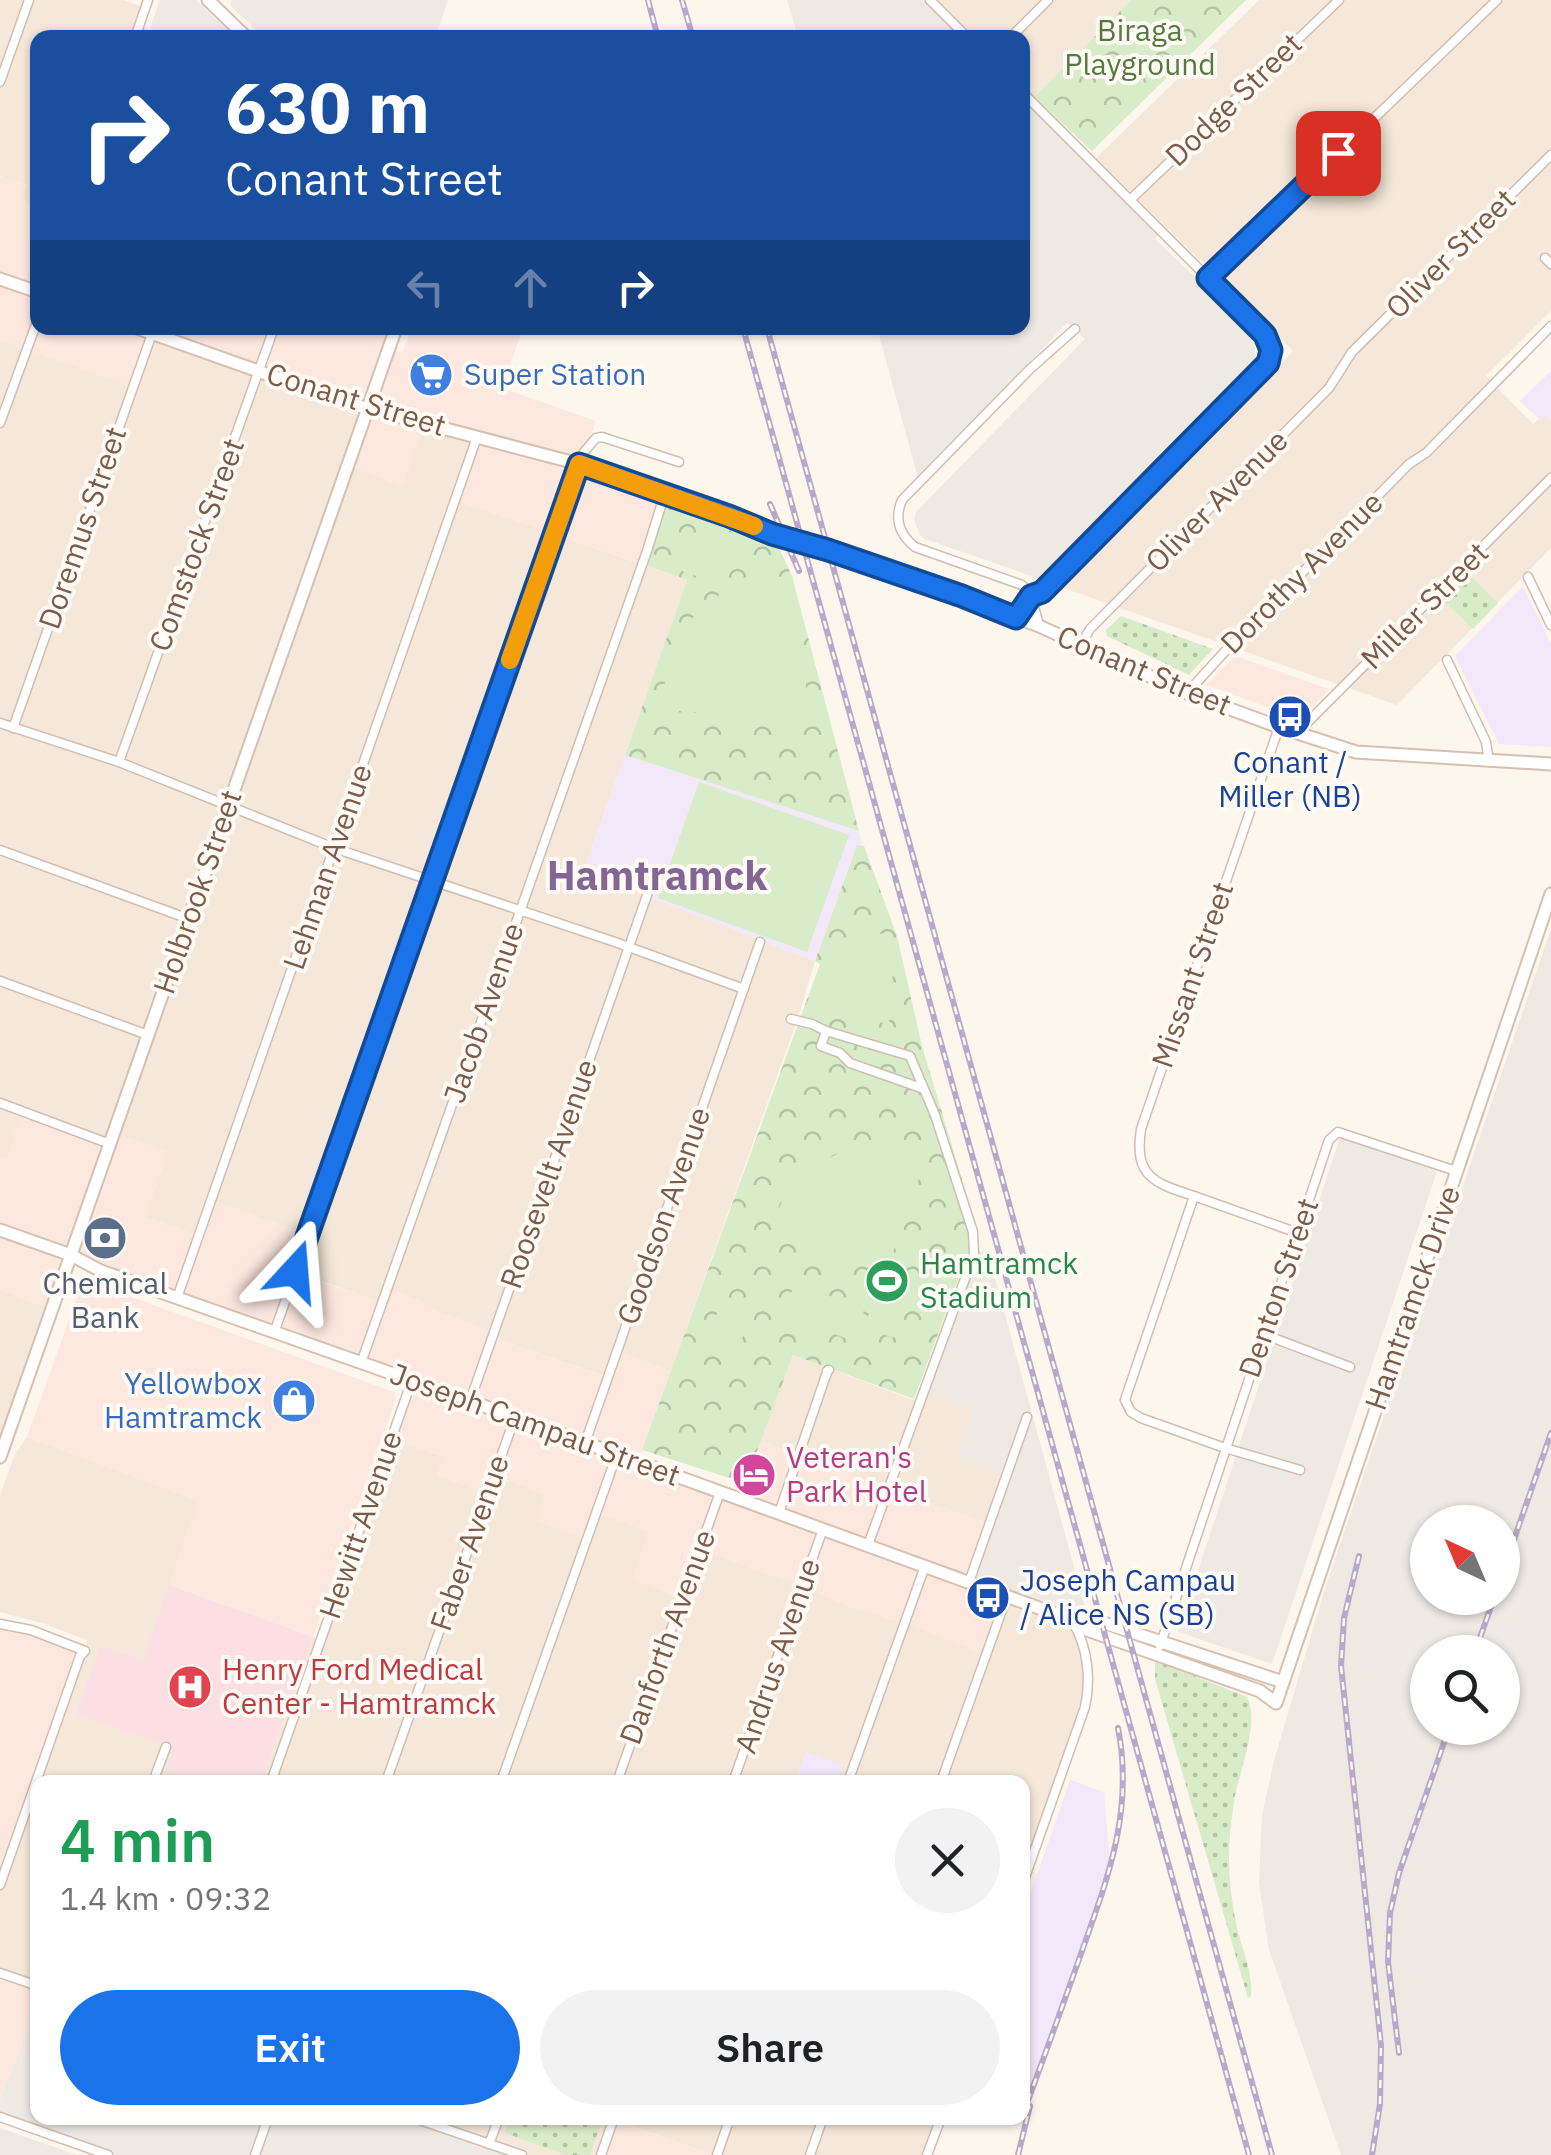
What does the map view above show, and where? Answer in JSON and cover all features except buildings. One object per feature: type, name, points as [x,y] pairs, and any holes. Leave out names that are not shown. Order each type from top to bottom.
[{"type":"street","points":[[0,82],[29,0]]},
{"type":"street","points":[[138,30],[148,0]]},
{"type":"street","points":[[208,0],[238,30]]},
{"type":"street","points":[[930,0],[960,30]]},
{"type":"street","points":[[1018,30],[1048,0]]},
{"type":"street","name":"Dodge Street","points":[[1130,200],[1338,0]]},
{"type":"street","points":[[1208,278],[1498,0]]},
{"type":"street","points":[[1016,618],[1031,596],[1042,592],[1265,367],[1271,350],[1265,335],[1030,100]]},
{"type":"street","name":"Oliver Street","points":[[1350,353],[1551,155]]},
{"type":"street","points":[[0,279],[30,289]]},
{"type":"street","name":"Dorothy Avenue","points":[[1187,693],[1409,464],[1426,453],[1551,326]]},
{"type":"street","points":[[1040,626],[1031,596],[1022,585],[915,547],[902,534],[898,512],[902,500],[1030,368],[1075,329]]},
{"type":"street","points":[[0,423],[32,335]]},
{"type":"street","name":"Doremus Street","points":[[13,728],[151,335]]},
{"type":"street","name":"Conant Street","points":[[166,335],[368,408],[579,464],[772,534],[828,550],[1040,626],[1187,693],[1356,752],[1551,764]]},
{"type":"street","name":"Comstock Street","points":[[119,762],[272,335]]},
{"type":"street","name":"Holbrook Street","points":[[0,1457],[394,335]]},
{"type":"street","name":"Oliver Avenue","points":[[1080,646],[1090,630],[1329,388],[1350,353]]},
{"type":"street","name":"Lehman Avenue","points":[[177,1298],[478,436]]},
{"type":"street","points":[[274,1333],[586,448],[596,438],[602,438],[679,462]]},
{"type":"street","name":"Miller Street","points":[[1298,732],[1551,478]]},
{"type":"street","name":"Jacob Avenue","points":[[361,1363],[665,493]]},
{"type":"street","points":[[1528,577],[1551,625]]},
{"type":"street","points":[[1447,660],[1486,742],[1489,762]]},
{"type":"street","points":[[0,723],[119,762],[334,848],[744,989]]},
{"type":"street","name":"Missant Street","points":[[1279,727],[1142,1129],[1138,1151],[1143,1166],[1157,1182],[1298,1233]]},
{"type":"street","points":[[0,850],[189,919]]},
{"type":"street","name":"Roosevelt Avenue","points":[[470,1401],[652,881]]},
{"type":"street","name":"Hamtramck Drive","points":[[1276,1703],[1551,894]]},
{"type":"street","name":"Goodson Avenue","points":[[585,1442],[760,942]]},
{"type":"street","points":[[0,981],[148,1035]]},
{"type":"street","points":[[791,1019],[910,1056],[935,1115],[973,1232],[974,1254],[868,1545]]},
{"type":"street","points":[[826,1031],[821,1046],[840,1053],[850,1062],[924,1089]]},
{"type":"street","points":[[0,1103],[110,1144]]},
{"type":"street","name":"Denton Street","points":[[1158,1655],[1329,1140],[1338,1132],[1456,1171]]},
{"type":"street","points":[[1194,1196],[1126,1400],[1131,1412],[1142,1418],[1300,1470]]},
{"type":"street","name":"Joseph Campau Street","points":[[0,1230],[71,1255],[100,1270],[1072,1620],[1087,1630],[1260,1691],[1276,1703]]},
{"type":"street","points":[[1263,1334],[1350,1368]]},
{"type":"street","points":[[779,1513],[827,1371]]},
{"type":"street","name":"Hewitt Avenue","points":[[272,1775],[412,1380]]},
{"type":"street","name":"Faber Avenue","points":[[388,1775],[515,1417]]},
{"type":"street","points":[[969,1582],[1027,1418]]},
{"type":"street","points":[[503,1775],[618,1454]]},
{"type":"street","name":"Danforth Avenue","points":[[619,1775],[720,1492]]},
{"type":"street","name":"Andrus Avenue","points":[[735,1775],[822,1529]]},
{"type":"street","points":[[850,1775],[925,1566]]},
{"type":"street","points":[[943,1775],[1007,1596]]},
{"type":"street","name":"Joseph Campau Street","points":[[1072,1620],[1086,1617],[1283,1682]]},
{"type":"street","points":[[1030,1863],[1090,1685],[1072,1620]]},
{"type":"street","points":[[0,1624],[31,1630],[85,1651],[38,1775]]},
{"type":"street","points":[[156,1775],[166,1748]]},
{"type":"street","points":[[0,1884],[30,1798]]},
{"type":"street","points":[[0,1973],[30,1983]]},
{"type":"street","points":[[0,2117],[108,2155]]},
{"type":"street","points":[[255,2155],[266,2125]]},
{"type":"street","points":[[434,2125],[522,2155]]},
{"type":"street","points":[[490,2144],[497,2125]]},
{"type":"street","points":[[601,2155],[612,2125]]},
{"type":"street","points":[[717,2155],[728,2125]]},
{"type":"street","points":[[810,2155],[821,2125]]},
{"type":"street","points":[[928,2155],[939,2125]]},
{"type":"shaded area","points":[[0,0],[124,0],[145,8],[141,23],[148,30],[30,30],[30,203],[20,199],[26,185],[0,176]]},
{"type":"shaded area","points":[[160,0],[196,0],[228,30],[152,30]]},
{"type":"shaded area","points":[[232,0],[448,0],[438,30],[256,30],[230,5]]},
{"type":"shaded area","points":[[787,0],[923,0],[954,30],[796,30]]},
{"type":"shaded area","points":[[936,0],[1131,0],[1034,97],[1030,93],[1030,30],[967,30]]},
{"type":"shaded area","points":[[1259,0],[1551,0],[1551,311],[1486,376],[1533,424],[1546,415],[1551,420],[1551,548],[1397,705],[1063,588],[1058,583],[1084,556],[1088,558],[1293,351],[1096,158]]},
{"type":"shaded area","points":[[1030,105],[1160,233],[1155,239],[1255,335],[1255,361],[1040,579],[925,539],[914,520],[916,512],[1085,339],[1067,323],[918,478],[879,335],[1030,335]]},
{"type":"shaded area","points":[[0,176],[26,185],[21,199],[30,202],[30,335],[151,335],[133,387],[0,340]]},
{"type":"shaded area","points":[[0,279],[30,318],[30,335],[158,335],[477,437],[456,500],[687,580],[587,862],[650,886],[647,896],[815,961],[671,1371],[617,1351],[608,1377],[501,1340],[493,1332],[430,1309],[395,1291],[390,1306],[146,1217],[110,1144],[7,1161],[0,1158]]},
{"type":"shaded area","points":[[158,335],[394,335],[389,348],[402,353],[409,335],[521,335],[502,388],[596,421],[580,464],[665,493],[642,564],[455,500],[477,437],[424,424],[402,487],[348,465],[368,409]]},
{"type":"shaded area","points":[[1551,371],[1551,420],[1546,416],[1541,421],[1520,401]]},
{"type":"shaded area","points":[[1523,586],[1551,644],[1551,747],[1499,744],[1455,656]]},
{"type":"shaded area","points":[[1235,656],[1329,690],[1300,719],[1207,685]]},
{"type":"shaded area","points":[[625,755],[859,831],[862,844],[857,845],[815,961],[646,896],[649,886],[587,863]]},
{"type":"shaded area","points":[[1551,929],[1551,2155],[1341,2155],[1269,1950],[1259,1883],[1262,1814],[1325,1588]]},
{"type":"shaded area","points":[[22,1111],[109,1144],[114,1132],[168,1152],[146,1217],[198,1236],[212,1200],[308,1234],[295,1273],[389,1305],[395,1290],[431,1305],[430,1309],[493,1332],[501,1340],[607,1377],[617,1350],[671,1371],[638,1461],[739,1498],[761,1440],[981,1521],[988,1527],[1007,1596],[986,1655],[700,1550],[682,1599],[632,1579],[648,1531],[597,1514],[587,1540],[536,1521],[545,1494],[495,1476],[488,1494],[437,1476],[443,1456],[391,1440],[412,1381],[72,1255],[52,1309],[0,1290],[0,1158],[7,1160]]},
{"type":"shaded area","points":[[1340,1137],[1437,1171],[1272,1664],[1178,1632]]},
{"type":"shaded area","points":[[987,1249],[1091,1629],[969,1582],[1007,1477],[956,1457],[974,1410],[924,1391],[974,1254]]},
{"type":"shaded area","points":[[90,1282],[394,1392],[396,1398],[313,1637],[169,1585],[198,1501],[27,1437],[80,1289]]},
{"type":"shaded area","points":[[0,1290],[52,1309],[0,1457]]},
{"type":"shaded area","points":[[793,1355],[919,1402],[924,1391],[974,1410],[1007,1476],[988,1527],[981,1521],[761,1440]]},
{"type":"shaded area","points":[[27,1437],[199,1501],[169,1585],[321,1640],[392,1438],[803,1586],[851,1607],[905,1623],[1007,1596],[1072,1620],[1089,1685],[1030,1865],[1030,1775],[40,1775],[87,1640],[0,1612],[0,1495],[14,1456]]},
{"type":"shaded area","name":"Henry Ford Medical Center - Hamtramck","points":[[169,1585],[313,1637],[264,1775],[175,1775],[166,1772],[174,1748],[76,1714],[100,1646],[142,1660]]},
{"type":"shaded area","points":[[0,1624],[85,1651],[40,1775],[30,1775],[30,1802],[0,1885]]},
{"type":"shaded area","points":[[806,1752],[843,1765],[839,1775],[797,1775]]},
{"type":"shaded area","points":[[1070,1780],[1104,1792],[1110,1865],[1030,2087],[1030,1895]]},
{"type":"shaded area","points":[[30,1802],[30,1984],[0,1973],[0,1885]]},
{"type":"shaded area","points":[[0,1973],[30,1983],[30,2022],[0,2100]]},
{"type":"shaded area","points":[[30,2022],[30,2125],[434,2125],[522,2155],[108,2155],[0,2117],[0,2100]]},
{"type":"shaded area","points":[[434,2125],[612,2125],[601,2155],[522,2155]]},
{"type":"shaded area","points":[[611,2125],[627,2125],[714,2155],[601,2155]]},
{"type":"shaded area","points":[[628,2125],[938,2125],[927,2155],[714,2155]]},
{"type":"shaded area","points":[[0,2128],[77,2155],[0,2155]]},
{"type":"green space","name":"Biraga Playground","points":[[1131,0],[1246,0],[1092,151],[1034,97]]},
{"type":"green space","points":[[665,493],[772,533],[792,576],[859,831],[625,755],[687,580],[642,564]]},
{"type":"green space","points":[[688,535],[737,552],[725,586],[676,569]]},
{"type":"green space","points":[[1469,574],[1498,603],[1473,629],[1443,600]]},
{"type":"green space","points":[[792,576],[807,693],[800,713],[779,717],[662,710],[668,666],[697,613],[731,588],[758,579]]},
{"type":"green space","points":[[1121,616],[1213,649],[1189,675],[1107,636],[1106,630]]},
{"type":"green space","points":[[699,782],[849,835],[807,952],[658,898]]},
{"type":"green space","points":[[857,845],[864,846],[897,936],[922,1046],[977,1229],[914,1399],[793,1355],[745,1483],[642,1450],[820,964],[815,961]]},
{"type":"green space","points":[[892,933],[893,1017],[887,1023],[804,1016],[815,981],[831,955],[855,939]]},
{"type":"green space","points":[[855,1145],[893,1148],[926,1159],[892,1255],[865,1267],[772,1234],[782,1200],[809,1168]]},
{"type":"green space","points":[[800,1284],[863,1309],[864,1316],[854,1338],[847,1339],[786,1315],[793,1288]]},
{"type":"green space","points":[[721,1302],[751,1312],[736,1357],[706,1346]]},
{"type":"green space","points":[[872,1307],[901,1319],[893,1338],[863,1327]]},
{"type":"green space","points":[[1155,1660],[1247,1697],[1250,1707],[1250,1732],[1235,1796],[1229,1858],[1235,1917],[1250,1979],[1248,1998],[1155,1679]]},
{"type":"green space","points":[[508,2125],[601,2125],[590,2155],[566,2155],[505,2133]]},
{"type":"railway","points":[[648,0],[656,30]]},
{"type":"railway","points":[[682,0],[691,30]]},
{"type":"railway","points":[[745,335],[1249,2155]]},
{"type":"railway","points":[[769,335],[1272,2155]]},
{"type":"railway","points":[[770,504],[799,571]]},
{"type":"railway","points":[[1520,1522],[1551,1433]]},
{"type":"railway","points":[[1359,1556],[1344,1618],[1341,1666],[1381,2045],[1380,2104],[1372,2155]]},
{"type":"railway","points":[[1481,1635],[1488,1615]]},
{"type":"railway","points":[[1030,2094],[1098,1906],[1114,1849],[1123,1790],[1118,1728]]},
{"type":"railway","points":[[1399,2053],[1388,1962],[1390,1913],[1399,1873],[1443,1745]]},
{"type":"railway","points":[[1018,2155],[1025,2125]]},
{"type":"slow traffic","points":[[510,660],[579,464],[754,526]]},
{"type":"place","name":"Super Station","points":[[431,375]]},
{"type":"place","name":"Conant / Miller (NB)","points":[[1290,717]]},
{"type":"place","name":"Chemical Bank","points":[[105,1238]]},
{"type":"place","name":"Hamtramck Stadium","points":[[887,1281]]},
{"type":"place","name":"Yellowbox Hamtramck","points":[[294,1401]]},
{"type":"place","name":"Veteran's Park Hotel","points":[[754,1475]]},
{"type":"place","name":"Joseph Campau / Alice NS (SB)","points":[[988,1598]]},
{"type":"place","name":"Henry Ford Medical Center - Hamtramck","points":[[190,1687]]},
{"type":"district","name":"Hamtramck","points":[[657,876]]},
{"type":"route","points":[[295,1271],[579,464],[1016,618],[1031,596],[1042,592],[1268,363],[1270,342],[1208,278],[1338,153]]}]
